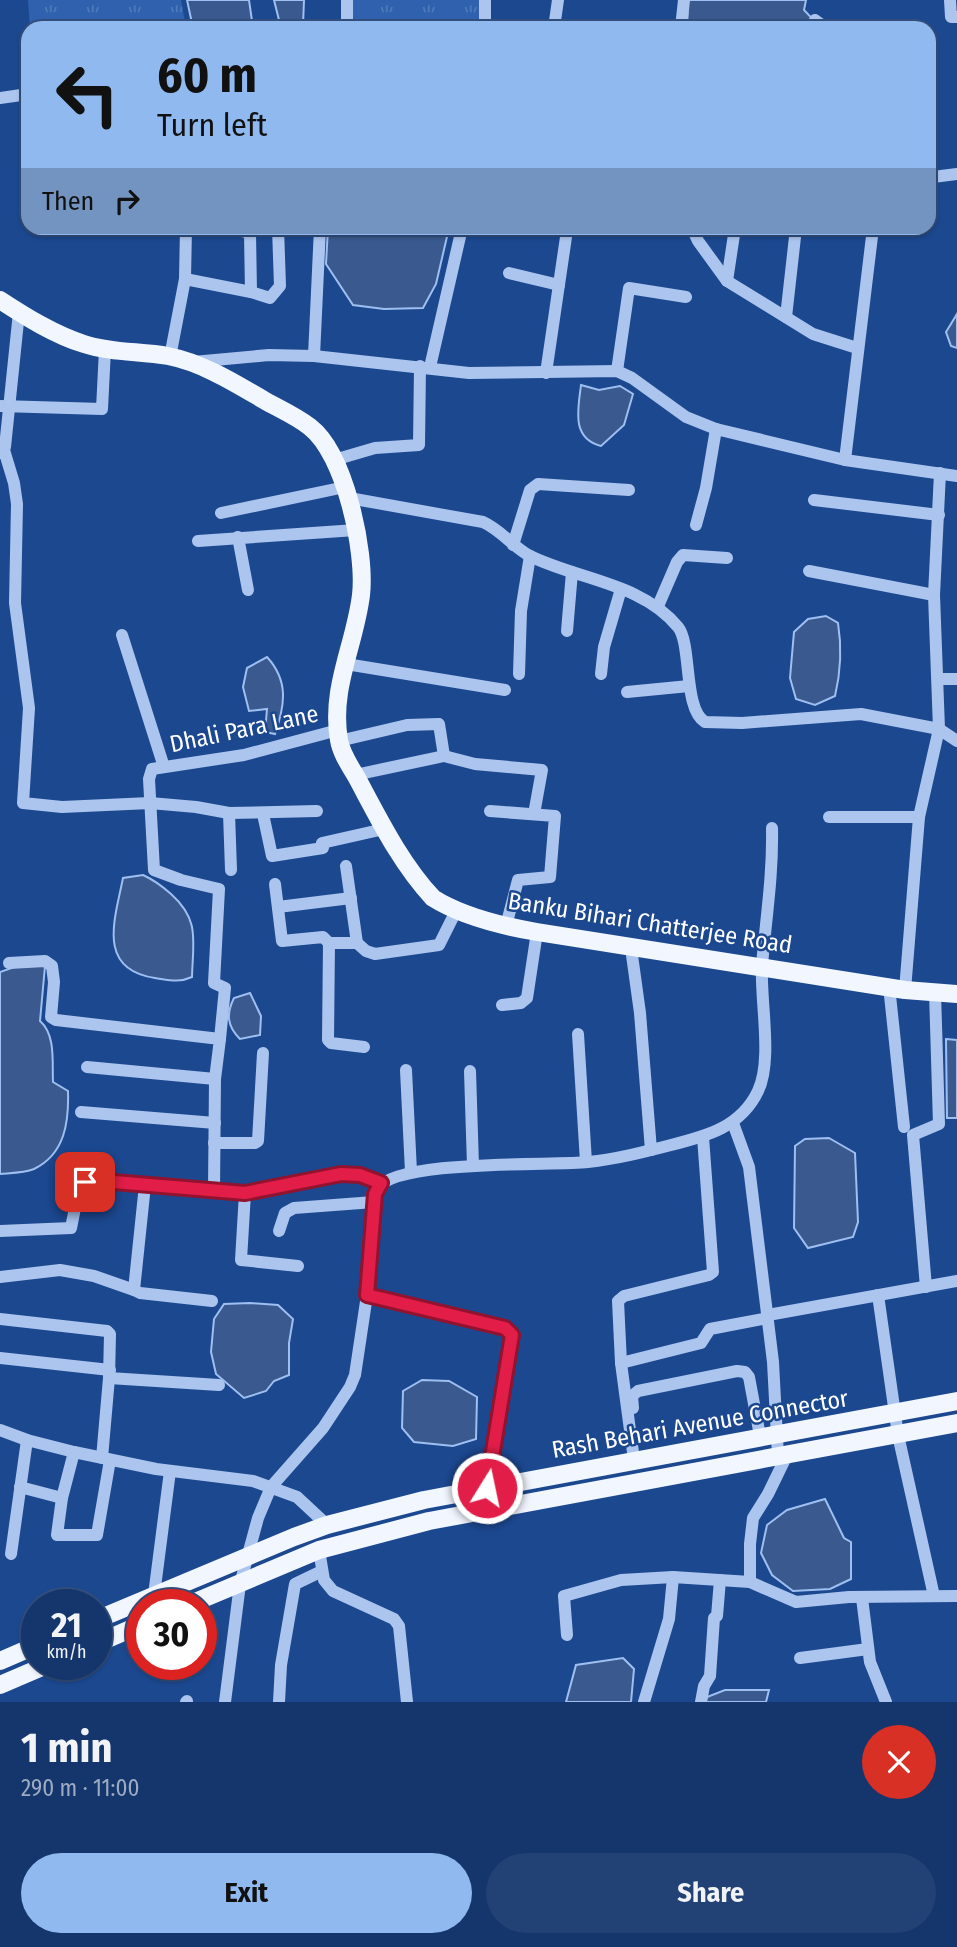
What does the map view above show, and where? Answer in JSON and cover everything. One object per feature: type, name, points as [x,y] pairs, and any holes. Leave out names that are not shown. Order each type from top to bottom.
[{"type":"main road","name":"Banku Bihari Chatterjee Road","points":[[0,300],[70,339],[106,349],[178,359],[229,380],[300,420],[317,433],[334,460],[347,492],[356,530],[361,593],[337,695],[338,736],[384,829],[427,891],[444,904],[506,926],[537,932],[897,988],[957,994]]},
{"type":"main road","name":"Rash Behari Avenue Connector","points":[[169,1589],[327,1525],[424,1500],[957,1401]]},
{"type":"main road","name":"Rash Behari Avenue Connector","points":[[217,1593],[319,1550],[429,1521],[957,1423]]},
{"type":"main road","points":[[0,1661],[21,1652]]},
{"type":"main road","points":[[0,1685],[21,1676]]},
{"type":"street","points":[[347,0],[347,21]]},
{"type":"street","points":[[485,0],[485,21]]},
{"type":"street","points":[[555,21],[558,0]]},
{"type":"street","points":[[682,21],[684,0]]},
{"type":"street","points":[[950,0],[951,17],[957,17]]},
{"type":"street","points":[[0,98],[21,95]]},
{"type":"street","points":[[936,177],[957,174]]},
{"type":"street","points":[[186,235],[178,359],[314,356],[469,373],[617,371],[632,378],[685,417],[716,429],[845,460],[957,476]]},
{"type":"street","points":[[250,235],[251,292]]},
{"type":"street","points":[[185,279],[270,298],[280,286],[278,235]]},
{"type":"street","points":[[314,356],[320,235]]},
{"type":"street","points":[[334,460],[375,448],[419,445],[425,367],[460,235]]},
{"type":"street","points":[[695,235],[727,281],[814,334],[857,348]]},
{"type":"street","points":[[727,281],[734,235]]},
{"type":"street","points":[[786,317],[795,235]]},
{"type":"street","points":[[845,460],[872,235]]},
{"type":"street","points":[[546,373],[566,237]]},
{"type":"street","points":[[509,273],[559,285]]},
{"type":"street","points":[[617,371],[629,288],[686,297]]},
{"type":"street","points":[[19,312],[4,406],[2,452],[14,483],[17,504],[15,603],[29,708],[23,803],[62,807],[150,803],[229,813],[263,814],[317,811]]},
{"type":"street","points":[[4,406],[102,409],[106,349]]},
{"type":"street","points":[[696,525],[706,488],[716,429]]},
{"type":"street","points":[[904,1127],[897,988],[919,817],[939,729],[934,595],[940,473]]},
{"type":"street","points":[[513,545],[533,486],[538,484],[629,490]]},
{"type":"street","points":[[221,513],[347,492],[483,522],[530,556],[621,589],[658,606],[681,631],[689,686],[699,716],[705,722],[742,723],[861,714],[939,729],[957,741]]},
{"type":"street","points":[[814,500],[939,515]]},
{"type":"street","points":[[198,541],[356,530]]},
{"type":"street","points":[[238,537],[248,590]]},
{"type":"street","points":[[658,606],[677,562],[683,555],[727,558]]},
{"type":"street","points":[[519,674],[521,611],[530,556]]},
{"type":"street","points":[[809,571],[934,595]]},
{"type":"street","points":[[567,631],[572,572]]},
{"type":"street","points":[[601,674],[606,639],[621,589]]},
{"type":"street","points":[[122,635],[164,767]]},
{"type":"street","points":[[346,664],[505,690]]},
{"type":"street","points":[[938,678],[957,679]]},
{"type":"street","points":[[627,692],[689,686]]},
{"type":"street","name":"Dhali Para Lane","points":[[150,803],[149,779],[152,769],[244,755],[338,736],[407,725],[439,723],[444,755]]},
{"type":"street","points":[[355,775],[444,755],[475,764],[542,770],[534,814]]},
{"type":"street","points":[[150,803],[154,870],[219,889],[214,983],[225,988],[215,1079],[214,1191]]},
{"type":"street","points":[[490,811],[555,816],[550,877],[518,880],[506,926]]},
{"type":"street","points":[[229,813],[231,870]]},
{"type":"street","points":[[263,814],[272,856],[323,848],[322,843],[384,829]]},
{"type":"street","points":[[829,817],[919,817]]},
{"type":"street","points":[[0,1231],[71,1228],[79,1188],[90,1180],[245,1193],[341,1174],[360,1175],[381,1183],[411,1172],[473,1166],[586,1162],[703,1137],[733,1123],[750,1105],[762,1077],[762,967],[772,877],[772,828]]},
{"type":"street","points":[[346,866],[357,943],[366,951],[375,954],[434,948],[443,941],[457,909]]},
{"type":"street","points":[[275,884],[282,941],[321,937],[329,943],[357,943]]},
{"type":"street","points":[[278,907],[351,898]]},
{"type":"street","points":[[502,1005],[521,1003],[527,998],[537,932]]},
{"type":"street","points":[[329,943],[328,1040],[331,1043],[364,1046]]},
{"type":"street","points":[[631,948],[640,1013],[651,1150]]},
{"type":"street","points":[[9,963],[45,961],[52,966],[54,982],[51,1017],[56,1020],[220,1039]]},
{"type":"street","points":[[926,1287],[913,1135],[939,1124],[935,992]]},
{"type":"street","points":[[578,1034],[586,1162]]},
{"type":"street","points":[[214,1143],[258,1141],[263,1053]]},
{"type":"street","points":[[87,1067],[215,1079]]},
{"type":"street","points":[[406,1070],[411,1172]]},
{"type":"street","points":[[470,1071],[473,1166]]},
{"type":"street","points":[[81,1112],[215,1123]]},
{"type":"street","points":[[733,1123],[749,1167],[768,1316],[773,1362],[768,1435]]},
{"type":"street","points":[[639,1459],[621,1363],[618,1301],[620,1298],[713,1272],[703,1137]]},
{"type":"street","points":[[225,1702],[240,1584],[258,1518],[271,1487],[323,1428],[350,1387],[357,1367],[367,1295],[375,1194],[381,1183]]},
{"type":"street","points":[[134,1290],[145,1185]]},
{"type":"street","points":[[245,1193],[242,1260],[298,1266]]},
{"type":"street","points":[[279,1231],[285,1213],[294,1208],[374,1202]]},
{"type":"street","points":[[0,1278],[60,1270],[94,1276],[139,1293],[212,1301]]},
{"type":"street","points":[[621,1363],[701,1343],[710,1328],[957,1281]]},
{"type":"street","points":[[367,1295],[505,1328],[512,1335],[487,1488]]},
{"type":"street","points":[[878,1295],[894,1414],[934,1596]]},
{"type":"street","points":[[0,1319],[107,1331],[111,1338],[106,1459],[97,1535],[57,1535],[62,1498],[74,1452]]},
{"type":"street","points":[[0,1359],[219,1385]]},
{"type":"street","points":[[639,1459],[632,1396],[638,1391],[737,1371],[745,1372],[768,1435],[782,1456],[768,1494],[752,1517],[750,1582]]},
{"type":"street","points":[[0,1430],[27,1440],[106,1459],[170,1471],[253,1481],[297,1497],[327,1525]]},
{"type":"street","points":[[11,1555],[27,1440]]},
{"type":"street","points":[[155,1589],[170,1471]]},
{"type":"street","points":[[20,1487],[62,1498]]},
{"type":"street","points":[[319,1550],[324,1580],[333,1591],[394,1619],[399,1626],[407,1702]]},
{"type":"street","points":[[279,1702],[281,1665],[295,1597],[295,1584],[322,1571]]},
{"type":"street","points":[[567,1636],[564,1596],[621,1580],[673,1577],[750,1582],[796,1602],[957,1596]]},
{"type":"street","points":[[644,1702],[669,1619],[673,1577]]},
{"type":"street","points":[[701,1702],[704,1686],[710,1676],[720,1580]]},
{"type":"street","points":[[862,1598],[870,1662],[886,1702]]},
{"type":"street","points":[[800,1658],[868,1649]]},
{"type":"green space","points":[[28,0],[181,0],[185,21],[30,21]]},
{"type":"green space","points":[[345,0],[479,0],[479,21],[345,21]]},
{"type":"shaded area","points":[[187,0],[249,0],[252,21],[192,21]]},
{"type":"shaded area","points":[[274,0],[304,0],[303,21],[279,21]]},
{"type":"shaded area","points":[[688,0],[806,0],[804,10],[814,21],[687,21]]},
{"type":"shaded area","points":[[328,235],[447,235],[436,284],[423,308],[384,309],[353,305],[326,264]]},
{"type":"shaded area","points":[[957,314],[957,348],[951,346],[946,332]]},
{"type":"shaded area","points":[[581,385],[599,390],[620,386],[633,394],[624,425],[601,446],[591,442],[581,430],[578,413]]},
{"type":"shaded area","points":[[826,616],[838,623],[839,678],[835,696],[815,705],[796,699],[790,678],[794,632],[808,619]]},
{"type":"shaded area","points":[[267,657],[282,684],[283,703],[275,734],[265,732],[267,709],[249,711],[243,687],[247,668]]},
{"type":"shaded area","points":[[143,875],[168,891],[187,913],[193,931],[192,977],[174,980],[136,973],[124,964],[117,953],[114,925],[123,878]]},
{"type":"shaded area","points":[[26,963],[45,966],[40,1021],[51,1041],[53,1082],[68,1091],[66,1125],[59,1146],[44,1163],[30,1170],[0,1174],[0,972]]},
{"type":"shaded area","points":[[250,993],[261,1016],[260,1035],[240,1039],[230,1025],[230,1009],[234,998]]},
{"type":"shaded area","points":[[946,1039],[957,1040],[957,1118],[947,1118]]},
{"type":"shaded area","points":[[829,1138],[855,1153],[858,1222],[853,1237],[808,1248],[794,1228],[795,1146],[805,1139]]},
{"type":"shaded area","points":[[224,1304],[278,1305],[293,1319],[289,1343],[289,1375],[274,1381],[266,1391],[244,1398],[216,1374],[211,1352],[214,1319]]},
{"type":"shaded area","points":[[422,1380],[449,1381],[477,1397],[476,1439],[453,1446],[414,1442],[402,1428],[403,1391]]},
{"type":"shaded area","points":[[825,1499],[844,1538],[851,1542],[851,1579],[830,1589],[793,1591],[772,1575],[761,1553],[767,1525],[787,1510]]},
{"type":"shaded area","points":[[623,1658],[634,1669],[631,1702],[566,1702],[576,1665]]},
{"type":"shaded area","points":[[725,1690],[769,1690],[766,1702],[705,1702],[707,1697]]},
{"type":"route","points":[[85,1182],[90,1180],[245,1193],[341,1174],[360,1175],[381,1183],[375,1194],[367,1295],[505,1328],[512,1335],[487,1488]]}]
